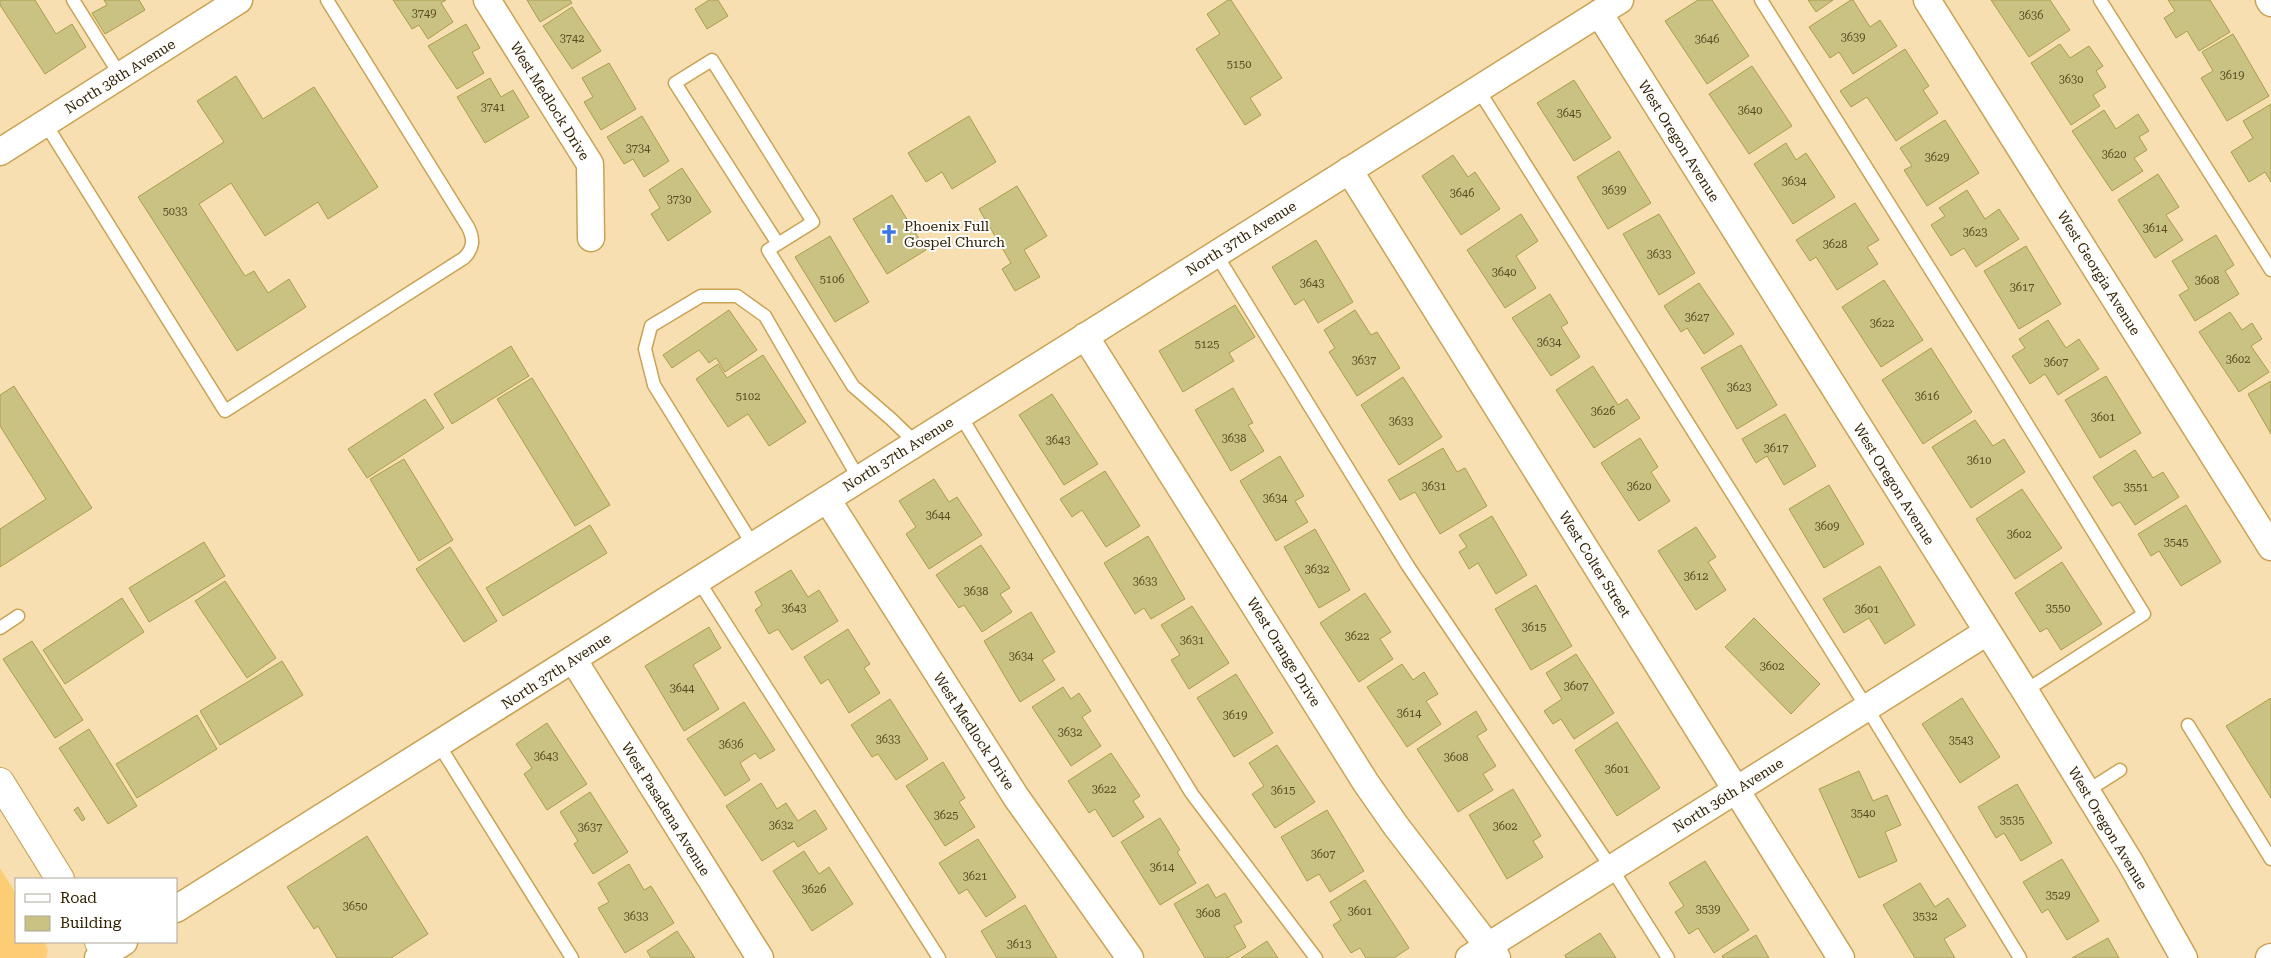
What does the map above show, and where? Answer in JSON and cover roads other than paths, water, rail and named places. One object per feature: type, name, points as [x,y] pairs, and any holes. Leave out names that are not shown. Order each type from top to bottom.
[{"type":"main road","points":[[0,782],[59,878]]},
{"type":"street","name":"North 38th Avenue","points":[[0,152],[239,0]]},
{"type":"street","name":"West Medlock Drive","points":[[487,0],[590,164],[591,238]]},
{"type":"street","name":"West Georgia Avenue","points":[[1927,0],[2271,547]]},
{"type":"street","name":"West Oregon Avenue","points":[[1609,7],[1987,632],[2130,862],[2184,958]]},
{"type":"street","name":"North 37th Avenue","points":[[178,908],[1609,7]]},
{"type":"street","name":"West Colter Street","points":[[1349,170],[1841,958]]},
{"type":"street","name":"West Orange Drive","points":[[1085,336],[1366,783],[1485,954]]},
{"type":"street","name":"West Medlock Drive","points":[[827,499],[1016,796],[1130,958]]},
{"type":"street","name":"North 36th Avenue","points":[[1485,954],[1612,868],[1987,632]]},
{"type":"street","name":"West Pasadena Avenue","points":[[573,659],[760,958]]},
{"type":"lane","points":[[73,0],[120,76]]},
{"type":"lane","points":[[45,123],[225,411],[464,258],[470,252],[473,245],[468,227],[327,0]]},
{"type":"lane","points":[[1761,0],[2144,614],[2025,691]]},
{"type":"lane","points":[[2100,0],[2271,270]]},
{"type":"lane","points":[[778,244],[675,83],[712,60],[813,222],[778,244],[768,250],[853,386],[916,443]]},
{"type":"lane","points":[[1478,89],[1867,708],[2020,958]]},
{"type":"lane","points":[[1216,254],[1408,566],[1612,868],[1668,958]]},
{"type":"lane","points":[[753,546],[654,384],[645,350],[651,326],[701,296],[737,296],[765,316],[859,479]]},
{"type":"lane","points":[[960,415],[1192,794],[1316,958]]},
{"type":"lane","points":[[698,580],[939,958]]},
{"type":"lane","points":[[0,628],[18,616]]},
{"type":"lane","points":[[2188,725],[2271,859]]},
{"type":"lane","points":[[439,745],[572,958]]},
{"type":"lane","points":[[2087,791],[2120,770]]},
{"type":"place","name":"Phoenix Full Gospel Church","points":[[889,234]]}]
